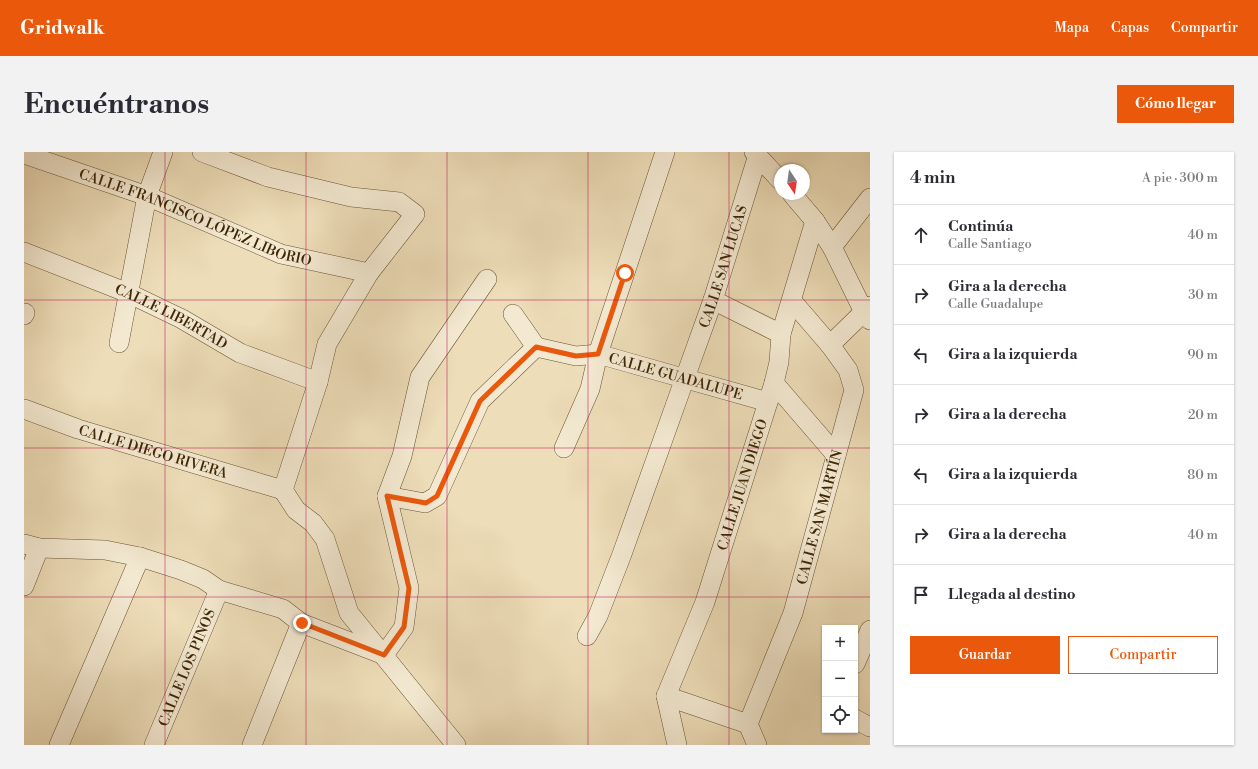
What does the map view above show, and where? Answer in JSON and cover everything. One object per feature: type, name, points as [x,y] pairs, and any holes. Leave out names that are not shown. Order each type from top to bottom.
[{"type":"street","points":[[119,343],[146,196],[163,152]]},
{"type":"street","points":[[202,152],[276,178],[351,197],[399,202],[415,214],[369,273],[327,344],[318,382],[283,490],[296,510],[313,523],[325,538],[349,613],[456,745]]},
{"type":"street","points":[[564,448],[590,389],[598,354],[665,152]]},
{"type":"street","points":[[756,153],[774,173]]},
{"type":"street","name":"CALLE SAN LUCAS","points":[[587,636],[598,616],[622,554],[713,300],[756,153]]},
{"type":"street","name":"CALLE FRANCISCO LÓPEZ LIBORIO","points":[[24,154],[146,196],[281,254],[369,273]]},
{"type":"street","points":[[832,247],[870,198]]},
{"type":"street","points":[[797,200],[815,221],[832,247],[868,313],[830,345]]},
{"type":"street","name":"CALLE JUAN DIEGO","points":[[666,696],[705,602],[774,383],[779,362],[781,334],[815,221]]},
{"type":"street","name":"CALLE LIBERTAD","points":[[24,252],[128,293],[182,319],[240,353],[318,382]]},
{"type":"street","points":[[384,655],[404,627],[409,588],[387,496],[402,456],[420,377],[487,279]]},
{"type":"street","points":[[713,300],[781,334]]},
{"type":"street","name":"CALLE SAN MARTÍN","points":[[748,724],[792,613],[854,390],[848,370],[830,345],[792,301]]},
{"type":"street","points":[[387,496],[426,503],[437,496],[480,401],[536,347],[513,314]]},
{"type":"street","name":"CALLE GUADALUPE","points":[[536,347],[576,356],[598,354],[768,402]]},
{"type":"street","points":[[774,383],[836,455]]},
{"type":"street","name":"CALLE DIEGO RIVERA","points":[[24,410],[78,429],[283,490]]},
{"type":"street","points":[[24,586],[31,546],[105,550],[140,557],[181,570],[203,579],[219,590],[283,609],[302,623],[384,655]]},
{"type":"street","points":[[59,745],[140,557]]},
{"type":"street","name":"CALLE LOS PINOS","points":[[154,745],[219,590]]},
{"type":"street","points":[[252,745],[302,623]]},
{"type":"street","points":[[856,661],[870,630]]},
{"type":"street","points":[[666,696],[748,724],[757,745]]},
{"type":"street","points":[[666,696],[677,745]]},
{"type":"street","points":[[858,721],[870,727]]},
{"type":"route","points":[[302,623],[384,655],[404,627],[409,588],[387,496],[426,503],[437,496],[443,487],[480,401],[536,347],[576,356],[598,354],[625,273]]}]
